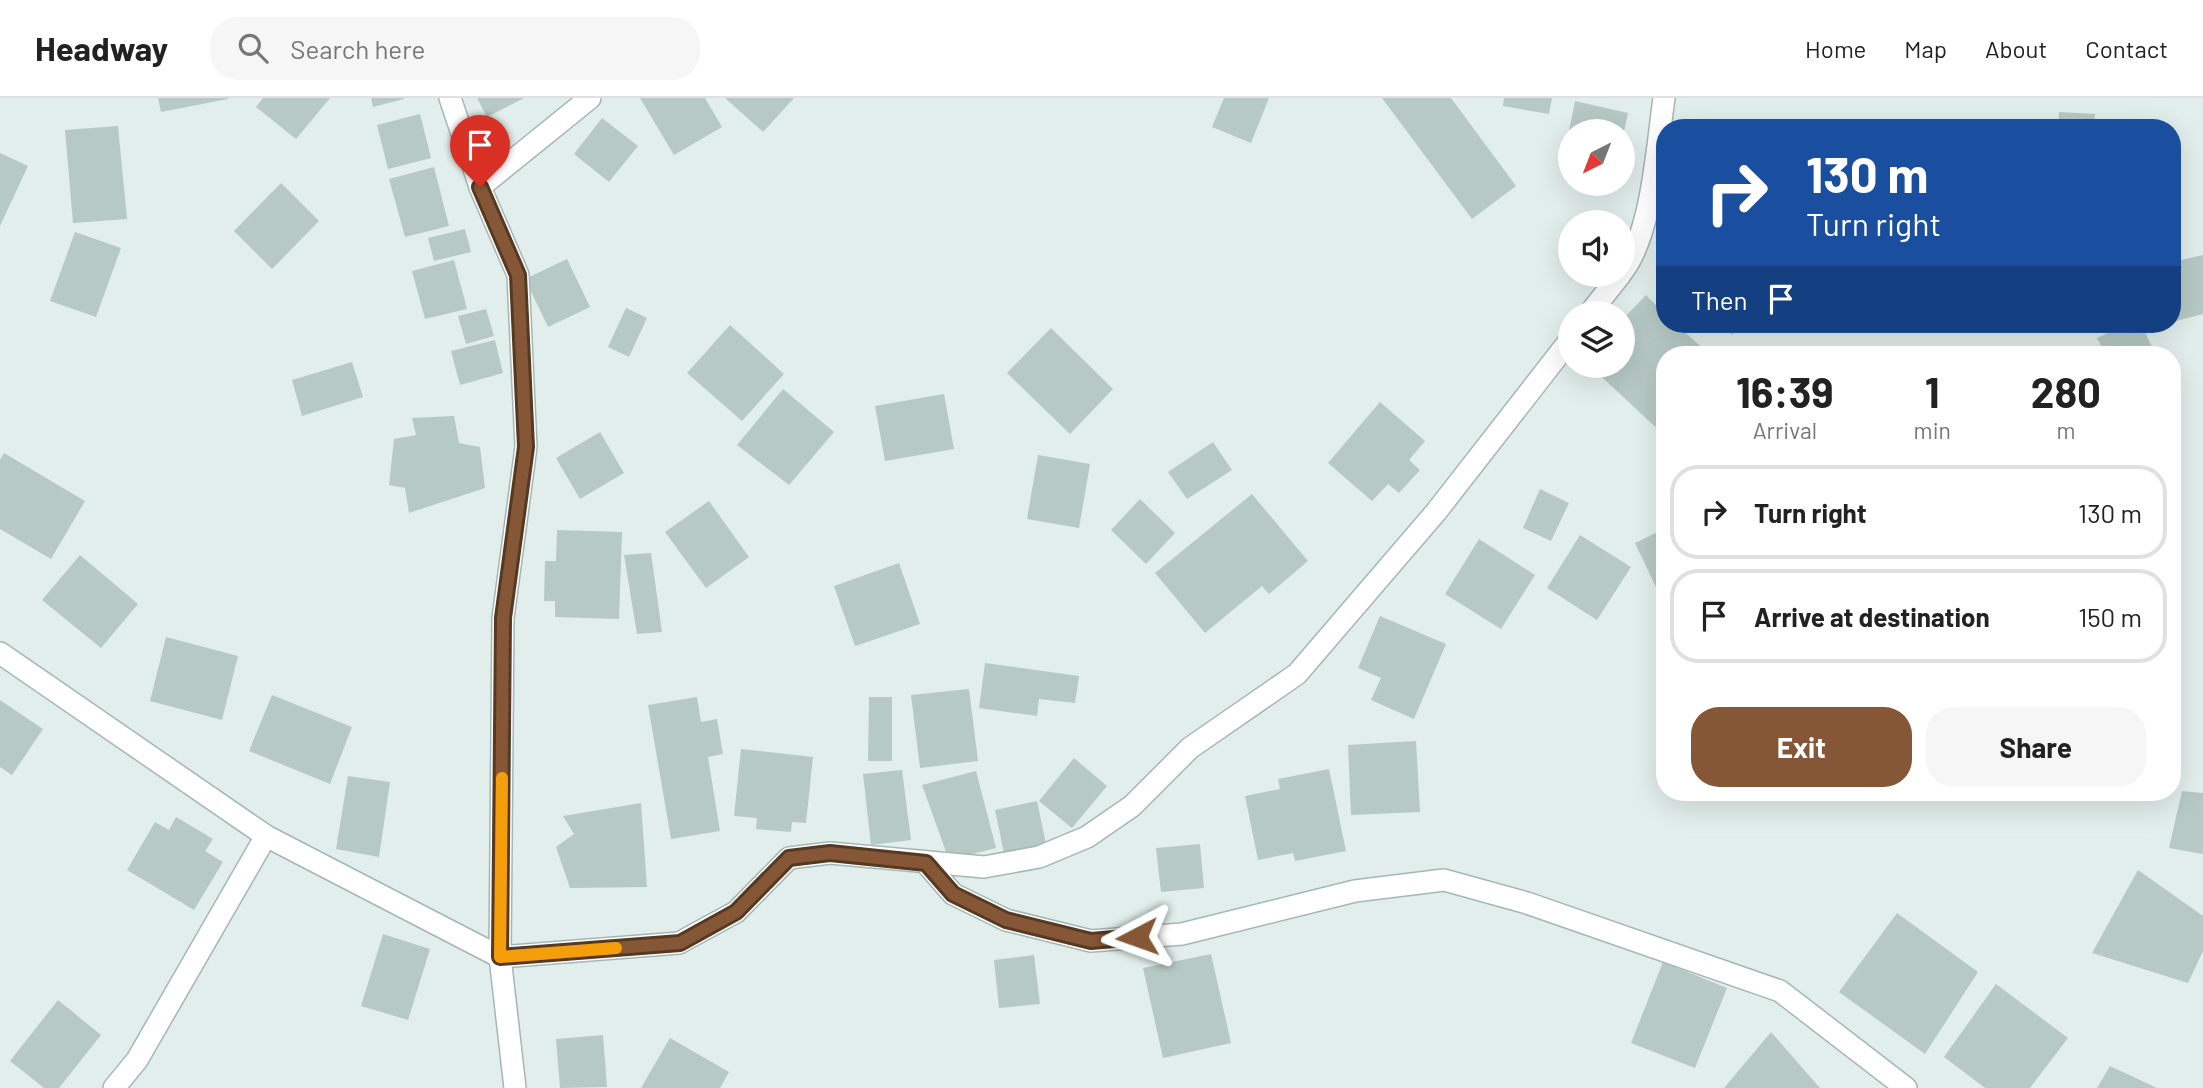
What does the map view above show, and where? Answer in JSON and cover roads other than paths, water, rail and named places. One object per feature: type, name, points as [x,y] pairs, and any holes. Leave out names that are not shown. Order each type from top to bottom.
[{"type":"street","points":[[450,98],[480,187],[518,275],[526,447],[503,618],[500,957],[515,1088]]},
{"type":"street","points":[[480,187],[590,98]]},
{"type":"street","points":[[1661,119],[1664,98]]},
{"type":"street","points":[[1635,246],[1646,216],[1656,150]]},
{"type":"street","points":[[1599,301],[1610,287]]},
{"type":"street","points":[[0,653],[266,836],[500,957],[680,943],[736,912],[789,858],[830,853],[984,867],[1039,857],[1087,838],[1132,806],[1190,748],[1297,674],[1436,512],[1558,355]]},
{"type":"street","points":[[114,1088],[137,1060],[266,836]]},
{"type":"street","points":[[926,863],[953,894],[1006,920],[1091,941],[1182,934],[1355,891],[1444,880],[1527,903],[1780,991],[1906,1088]]}]
